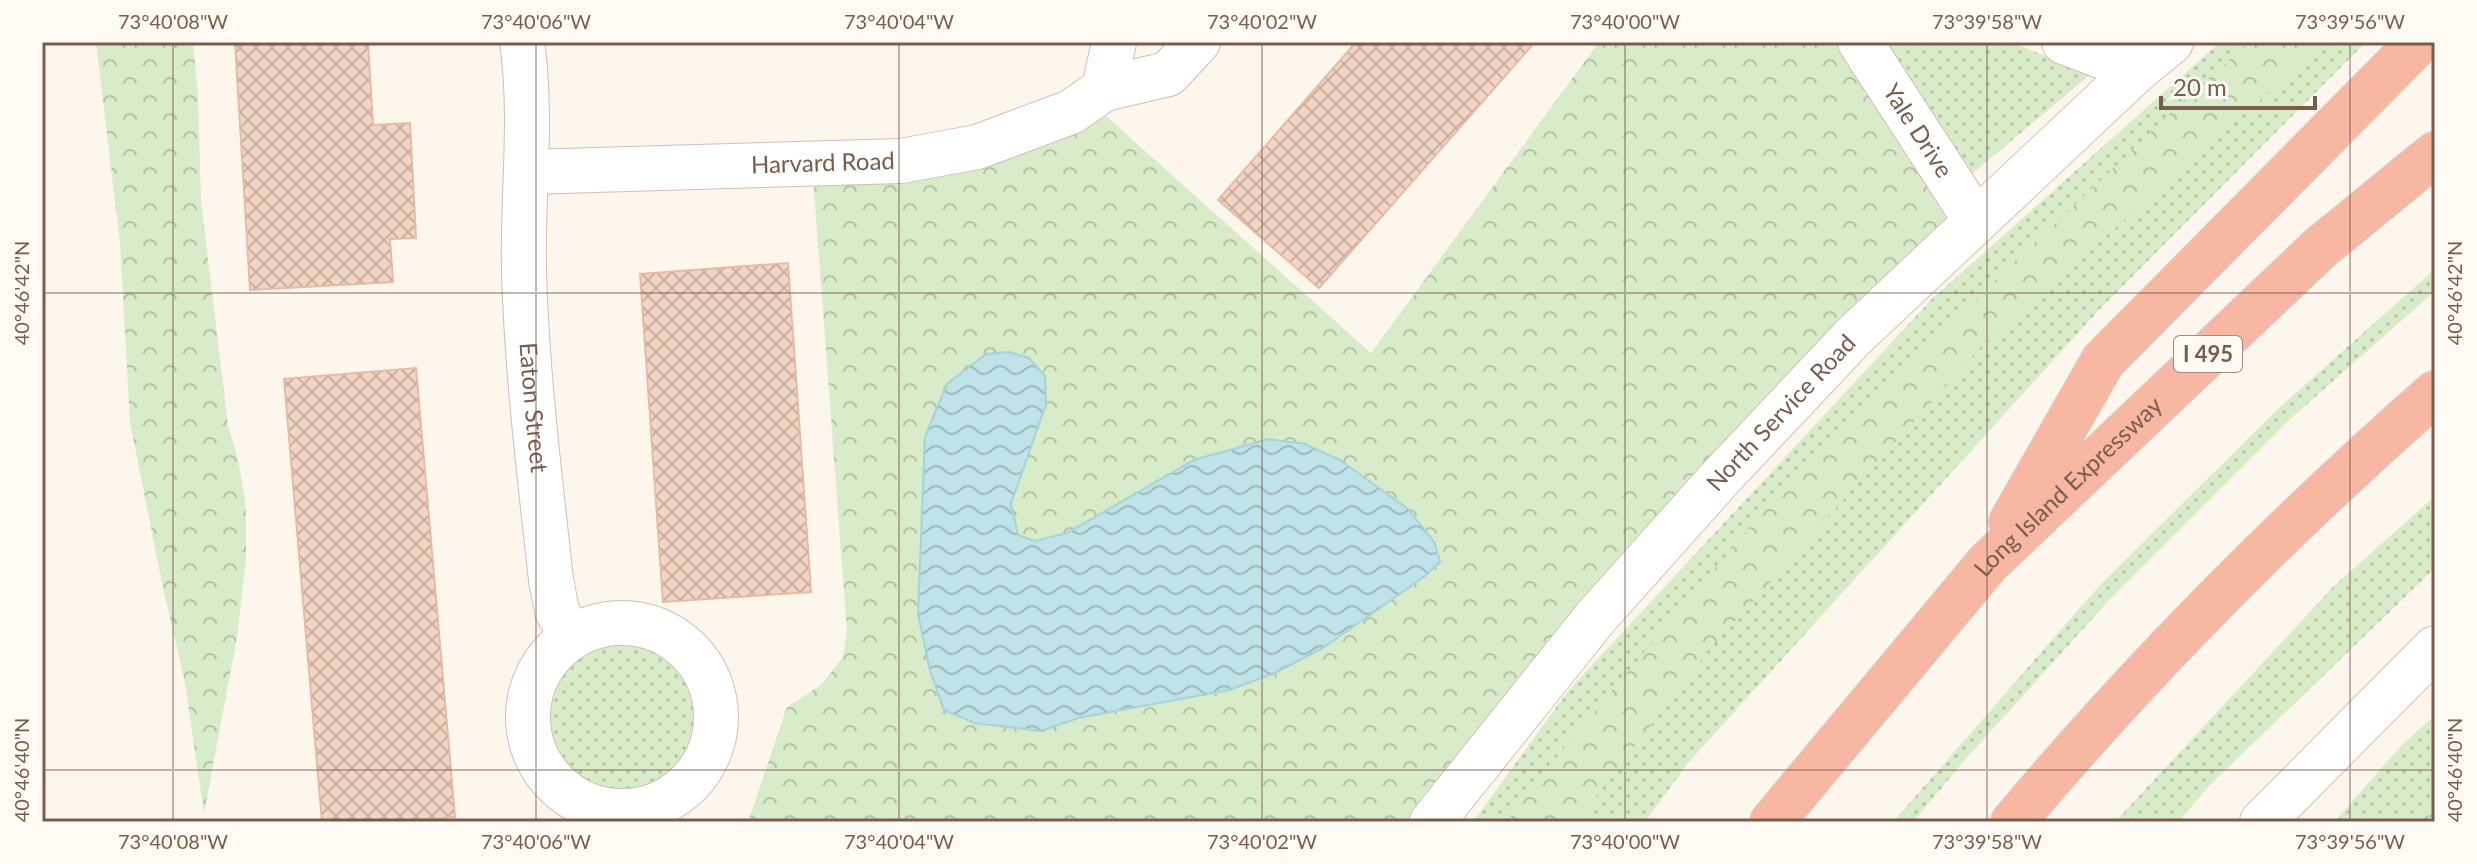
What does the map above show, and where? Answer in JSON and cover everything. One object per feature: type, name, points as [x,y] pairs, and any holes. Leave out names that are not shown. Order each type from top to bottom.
[{"type":"highway","points":[[1988,563],[2103,361],[2419,42]]},
{"type":"highway","name":"Long Island Expressway","points":[[1772,822],[1988,563],[2320,248],[2435,154]]},
{"type":"highway","points":[[2013,822],[2143,677],[2220,597],[2342,477],[2435,393]]},
{"type":"street","points":[[522,42],[527,172]]},
{"type":"street","points":[[1104,89],[1114,42]]},
{"type":"street","name":"Harvard Road","points":[[527,172],[901,161],[977,147],[1071,112],[1104,89],[1168,74],[1198,42]]},
{"type":"street","name":"Yale Drive","points":[[1860,42],[1976,221]]},
{"type":"street","points":[[2064,42],[2137,70]]},
{"type":"street","name":"North Service Road","points":[[1432,822],[1596,617],[1722,476],[1854,336],[2137,70],[2171,42]]},
{"type":"street","name":"Eaton Street","points":[[527,172],[524,268],[528,363],[551,580],[557,611],[572,637]]},
{"type":"street","points":[[634,623],[666,634],[691,653],[710,681],[717,712],[713,743],[700,771],[678,793],[651,807],[618,812],[586,805],[558,787],[538,762],[528,730],[528,703],[536,678],[551,654],[572,637],[602,625],[634,623]]},
{"type":"street","points":[[2262,822],[2435,648]]},
{"type":"green space","points":[[96,42],[193,42],[201,201],[228,425],[246,507],[246,560],[237,637],[204,813],[185,683],[130,422],[120,243]]},
{"type":"green space","points":[[1599,42],[1860,42],[1976,221],[1432,822],[748,822],[787,707],[821,685],[843,657],[847,632],[812,164],[1088,100],[1371,353]],"holes":[[[1046,404],[1011,504],[1018,535],[1035,541],[1067,533],[1107,509],[1305,444],[1340,460],[1408,509],[1440,561],[1425,576],[1323,648],[1229,690],[1078,718],[1041,731],[975,723],[944,710],[930,671],[918,614],[925,437]]]},
{"type":"green space","points":[[1874,42],[2010,42],[2091,74],[1967,178]]},
{"type":"green space","points":[[2220,42],[2366,42],[2097,312],[1688,763],[1645,822],[1473,822],[1568,691],[1931,300]]},
{"type":"green space","points":[[2250,42],[2326,42],[1979,349],[1707,652],[1577,822],[1506,822],[1541,775],[1799,468],[2180,104]]},
{"type":"green space","points":[[2435,269],[2435,291],[2289,420],[2112,597],[1913,822],[1893,822],[2100,585],[2279,408]]},
{"type":"green space","points":[[2435,496],[2435,568],[2211,784],[2178,822],[2115,822],[2333,587]]},
{"type":"green space","points":[[622,623],[658,630],[688,651],[709,681],[716,717],[709,753],[688,783],[658,804],[622,811],[586,804],[556,783],[535,753],[528,717],[535,681],[556,651],[586,630]]},
{"type":"green space","points":[[2435,715],[2435,822],[2334,822],[2402,745]]},
{"type":"green space","points":[[2435,796],[2435,822],[2410,822]]},
{"type":"water","points":[[1009,352],[1029,358],[1045,376],[1046,404],[1011,504],[1018,535],[1035,541],[1067,533],[1194,460],[1268,439],[1305,444],[1340,460],[1408,509],[1434,542],[1440,562],[1323,648],[1275,673],[1229,690],[1078,718],[1041,731],[975,723],[944,710],[930,671],[918,614],[925,437],[947,384],[986,354]]},
{"type":"building","points":[[235,42],[368,42],[373,125],[410,123],[416,238],[390,239],[393,282],[250,290]]},
{"type":"building","points":[[1356,42],[1535,42],[1319,288],[1218,200]]},
{"type":"building","points":[[788,263],[811,592],[663,602],[640,274]]},
{"type":"building","points":[[416,368],[455,817],[392,822],[322,822],[284,379]]}]
